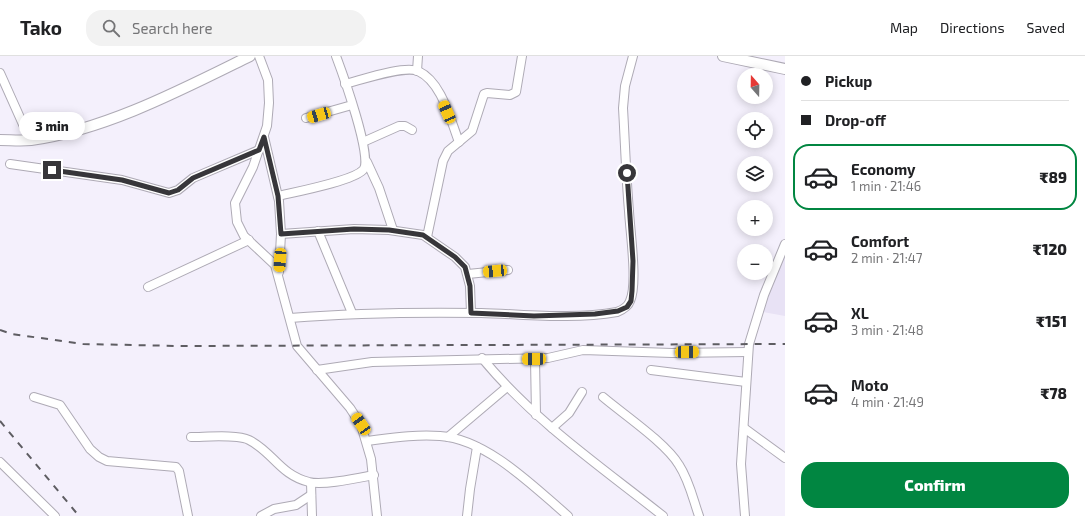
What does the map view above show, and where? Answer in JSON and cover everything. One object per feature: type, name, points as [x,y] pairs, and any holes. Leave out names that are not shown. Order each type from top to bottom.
[{"type":"main road","points":[[0,140],[30,140],[64,133],[118,117],[250,56]]},
{"type":"main road","points":[[723,56],[785,69]]},
{"type":"street","points":[[259,56],[268,80],[269,104],[267,126],[253,167],[234,203],[237,222],[244,236],[275,265],[279,274],[297,346],[350,408],[361,424],[367,441],[374,475],[377,516]]},
{"type":"street","points":[[336,56],[363,142],[367,162],[379,188],[393,230]]},
{"type":"street","points":[[417,71],[418,56]]},
{"type":"street","points":[[427,237],[443,160],[448,151],[472,131],[484,94],[510,95],[516,92],[522,56]]},
{"type":"street","points":[[290,318],[352,313],[471,313],[534,316],[595,314],[618,311],[627,307],[631,301],[633,261],[624,108],[625,86],[633,56]]},
{"type":"street","points":[[345,84],[383,74],[406,70],[417,71],[430,82],[439,95],[459,142]]},
{"type":"street","points":[[0,73],[30,140]]},
{"type":"street","points":[[306,118],[352,105]]},
{"type":"street","points":[[363,142],[399,126],[405,126],[412,130]]},
{"type":"street","points":[[264,137],[278,196],[281,234],[279,274]]},
{"type":"street","points":[[10,164],[122,180],[169,193],[178,190],[193,178],[259,150]]},
{"type":"street","points":[[278,196],[340,181],[363,171],[367,162]]},
{"type":"street","points":[[281,234],[354,229],[393,230],[427,237],[462,262],[468,274],[471,313]]},
{"type":"street","points":[[318,231],[352,313]]},
{"type":"street","points":[[148,287],[248,240]]},
{"type":"street","points":[[745,516],[742,464],[749,344],[764,295],[785,244]]},
{"type":"street","points":[[468,274],[508,270]]},
{"type":"street","points":[[317,370],[372,362],[482,358],[534,359],[583,350],[672,353],[748,352]]},
{"type":"street","points":[[482,358],[506,387],[536,415],[663,516]]},
{"type":"street","points":[[534,359],[536,415]]},
{"type":"street","points":[[650,370],[746,382]]},
{"type":"street","points":[[448,437],[506,387]]},
{"type":"street","points":[[552,428],[569,413],[582,392]]},
{"type":"street","points":[[34,397],[60,405],[82,438],[99,457],[107,461],[176,467],[179,470],[188,516]]},
{"type":"street","points":[[603,397],[663,447],[678,463],[686,478],[699,516]]},
{"type":"street","points":[[744,428],[785,458]]},
{"type":"street","points":[[367,441],[427,435],[448,437],[478,447],[532,485],[568,516]]},
{"type":"street","points":[[191,437],[248,440],[257,445],[283,470],[296,478],[311,483],[374,475]]},
{"type":"street","points":[[467,516],[478,447]]},
{"type":"street","points":[[0,462],[55,516]]},
{"type":"street","points":[[311,483],[312,516]]},
{"type":"street","points":[[261,516],[274,509],[296,505],[311,494]]},
{"type":"shaded area","points":[[785,249],[785,316],[763,312],[773,276]]},
{"type":"railway","points":[[0,330],[12,334],[83,344],[179,346],[785,344]]},
{"type":"railway","points":[[0,421],[79,516]]},
{"type":"route","points":[[52,170],[122,180],[160,192],[169,193],[178,190],[193,178],[259,150],[264,137],[279,201],[281,234],[354,229],[389,230],[423,235],[462,262],[468,274],[471,313],[534,316],[595,314],[618,311],[627,307],[631,301],[633,261],[627,173]]}]
